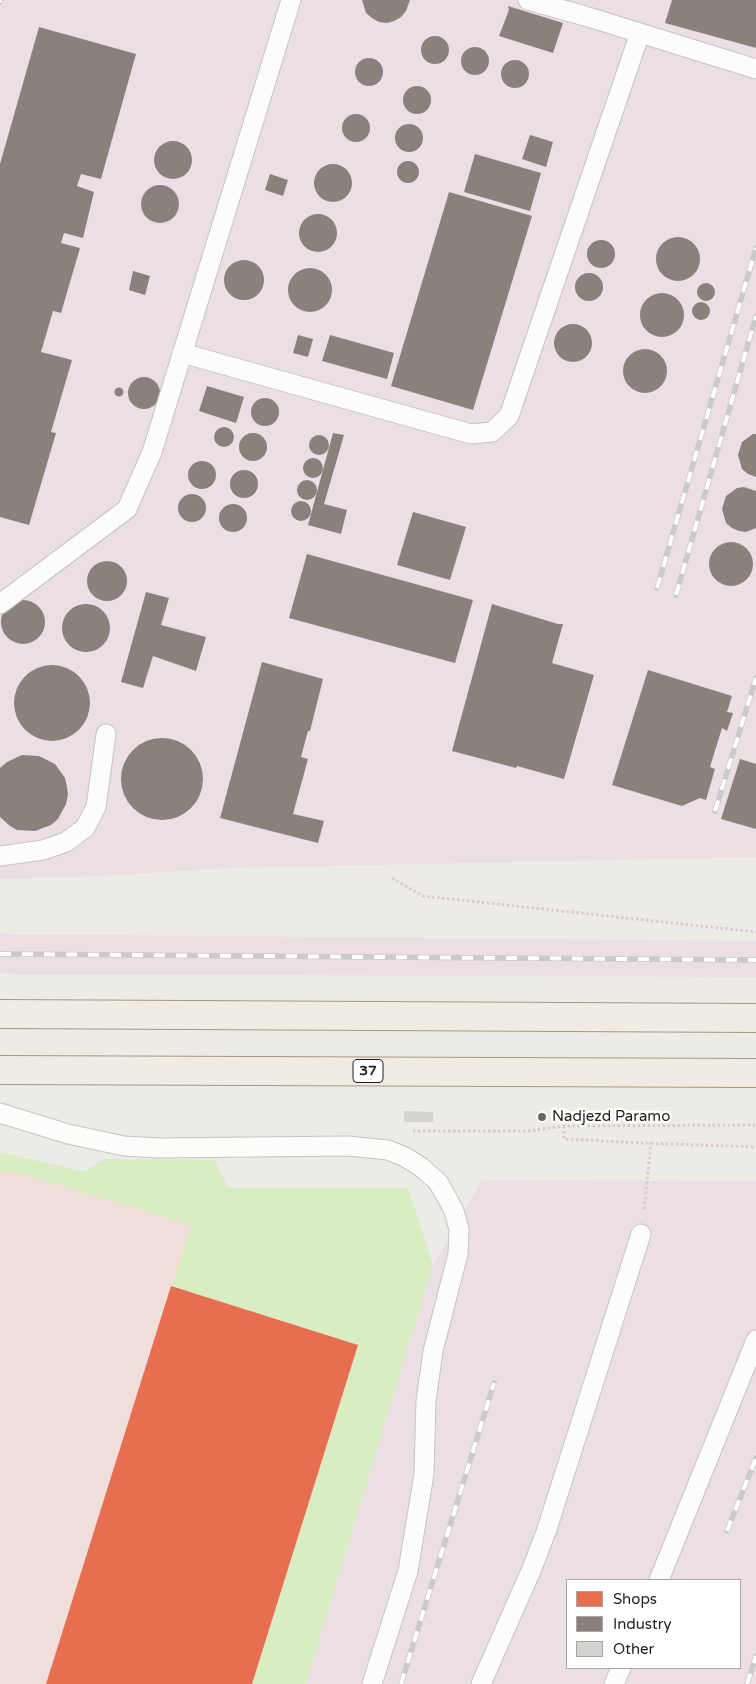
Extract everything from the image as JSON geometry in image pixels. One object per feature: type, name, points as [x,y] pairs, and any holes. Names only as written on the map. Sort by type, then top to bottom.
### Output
[{"type":"main road","points":[[0,1014],[756,1018]]},
{"type":"main road","name":"37","points":[[0,1070],[756,1073]]},
{"type":"lane","points":[[0,604],[127,509],[152,452],[291,0]]},
{"type":"lane","points":[[528,0],[587,8],[640,33],[756,69]]},
{"type":"lane","points":[[182,352],[470,434],[492,432],[510,416],[640,33]]},
{"type":"lane","points":[[0,856],[43,850],[66,842],[85,828],[96,807],[106,734]]},
{"type":"lane","points":[[0,1113],[68,1134],[124,1146],[159,1148],[348,1146],[388,1150],[405,1157],[421,1167],[438,1182],[454,1211],[459,1229],[458,1254],[433,1351],[426,1401],[424,1474],[408,1572],[372,1684]]},
{"type":"lane","points":[[481,1684],[533,1566],[547,1529],[641,1234]]},
{"type":"lane","points":[[659,1579],[756,1340]]},
{"type":"lane","points":[[614,1684],[621,1669]]},
{"type":"path","points":[[392,878],[424,896],[756,932]]},
{"type":"path","points":[[564,1126],[564,1139],[756,1147]]},
{"type":"path","points":[[641,1234],[651,1144]]},
{"type":"shaded area","points":[[0,0],[756,0],[756,857],[230,868],[100,876],[0,879]]},
{"type":"shaded area","points":[[0,934],[756,941],[756,977],[0,974]]},
{"type":"shaded area","points":[[0,1152],[84,1172],[105,1159],[214,1160],[228,1188],[408,1188],[433,1265],[306,1684],[0,1684]]},
{"type":"shaded area","points":[[482,1180],[756,1181],[756,1684],[306,1684],[433,1265]]},
{"type":"green space","points":[[0,1152],[84,1172],[105,1159],[214,1160],[228,1188],[408,1188],[433,1265],[306,1684],[252,1684],[358,1345],[172,1286],[191,1225],[16,1172],[0,1171]]},
{"type":"building: Shops","points":[[171,1286],[358,1345],[252,1684],[46,1684]]},
{"type":"building: Industry","points":[[362,0],[410,0],[406,11],[401,17],[387,23],[379,22],[366,13]]},
{"type":"building: Industry","points":[[672,0],[756,0],[756,48],[665,23]]},
{"type":"building: Industry","points":[[508,6],[563,23],[553,53],[499,36],[509,10]]},
{"type":"building: Industry","points":[[39,27],[136,54],[101,179],[81,174],[77,186],[94,192],[83,238],[64,233],[61,243],[80,248],[61,313],[53,311],[41,352],[72,360],[51,432],[56,433],[29,525],[0,517],[0,164]]},
{"type":"building: Industry","points":[[435,36],[445,40],[449,50],[445,60],[435,64],[425,60],[421,50],[425,40]]},
{"type":"building: Industry","points":[[475,47],[485,51],[489,61],[485,71],[475,75],[465,71],[461,61],[465,51]]},
{"type":"building: Industry","points":[[369,58],[379,62],[383,72],[379,82],[369,86],[359,82],[355,72],[359,62]]},
{"type":"building: Industry","points":[[515,60],[525,64],[529,74],[525,84],[515,88],[505,84],[501,74],[505,64]]},
{"type":"building: Industry","points":[[417,86],[427,90],[431,100],[427,110],[417,114],[407,110],[403,100],[407,90]]},
{"type":"building: Industry","points":[[356,114],[366,118],[370,128],[366,138],[356,142],[346,138],[342,128],[346,118]]},
{"type":"building: Industry","points":[[409,124],[419,128],[423,138],[419,148],[409,152],[399,148],[395,138],[399,128]]},
{"type":"building: Industry","points":[[530,135],[553,142],[546,167],[522,159]]},
{"type":"building: Industry","points":[[173,141],[186,147],[192,160],[186,173],[173,179],[160,173],[154,160],[160,147]]},
{"type":"building: Industry","points":[[475,154],[541,173],[530,211],[464,192]]},
{"type":"building: Industry","points":[[404,161],[412,161],[419,168],[419,176],[412,183],[404,183],[397,176],[397,168]]},
{"type":"building: Industry","points":[[333,164],[346,170],[352,183],[346,196],[333,202],[320,196],[314,183],[320,170]]},
{"type":"building: Industry","points":[[270,174],[288,180],[283,196],[265,190]]},
{"type":"building: Industry","points":[[160,185],[173,191],[179,204],[173,217],[160,223],[147,217],[141,204],[147,191]]},
{"type":"building: Industry","points":[[449,192],[532,216],[473,410],[391,386]]},
{"type":"building: Industry","points":[[318,214],[331,220],[337,233],[331,246],[318,252],[305,246],[299,233],[305,220]]},
{"type":"building: Industry","points":[[674,237],[682,237],[694,243],[700,259],[694,275],[682,281],[674,281],[662,275],[656,263],[656,255],[662,243]]},
{"type":"building: Industry","points":[[601,240],[611,244],[615,254],[611,264],[601,268],[591,264],[587,254],[591,244]]},
{"type":"building: Industry","points":[[244,260],[258,266],[264,280],[258,294],[244,300],[230,294],[224,280],[230,266]]},
{"type":"building: Industry","points":[[306,268],[314,268],[326,274],[332,290],[326,306],[314,312],[306,312],[294,306],[288,294],[288,286],[294,274]]},
{"type":"building: Industry","points":[[133,271],[150,276],[145,295],[129,290]]},
{"type":"building: Industry","points":[[589,273],[599,277],[603,287],[599,297],[589,301],[579,297],[575,287],[579,277]]},
{"type":"building: Industry","points":[[706,283],[712,286],[715,292],[712,298],[706,301],[700,298],[697,292],[700,286]]},
{"type":"building: Industry","points":[[658,293],[666,293],[678,299],[684,315],[678,331],[666,337],[658,337],[646,331],[640,319],[640,311],[646,299]]},
{"type":"building: Industry","points":[[701,302],[707,305],[710,311],[707,317],[701,320],[695,317],[692,311],[695,305]]},
{"type":"building: Industry","points":[[573,324],[587,329],[592,343],[587,357],[573,362],[559,357],[554,343],[559,329]]},
{"type":"building: Industry","points":[[298,335],[313,339],[308,357],[293,353]]},
{"type":"building: Industry","points":[[330,335],[394,353],[387,379],[322,361]]},
{"type":"building: Industry","points":[[641,349],[649,349],[661,355],[667,371],[661,387],[649,393],[641,393],[629,387],[623,375],[623,367],[629,355]]},
{"type":"building: Industry","points":[[144,377],[155,382],[160,393],[155,404],[144,409],[133,404],[128,393],[133,382]]},
{"type":"building: Industry","points":[[207,386],[244,397],[236,423],[199,411]]},
{"type":"building: Industry","points":[[119,388],[123,392],[119,396],[115,392]]},
{"type":"building: Industry","points":[[265,398],[275,402],[279,412],[275,422],[265,426],[255,422],[251,412],[255,402]]},
{"type":"building: Industry","points":[[224,427],[231,430],[234,437],[231,444],[224,447],[217,444],[214,437],[217,430]]},
{"type":"building: Industry","points":[[253,433],[263,437],[267,447],[263,457],[253,461],[243,457],[239,447],[243,437]]},
{"type":"building: Industry","points":[[333,433],[344,435],[324,504],[347,510],[341,534],[308,525]]},
{"type":"building: Industry","points":[[756,434],[756,477],[742,469],[738,455],[742,442]]},
{"type":"building: Industry","points":[[319,435],[326,438],[329,445],[326,452],[319,455],[312,452],[309,445],[312,438]]},
{"type":"building: Industry","points":[[313,458],[320,461],[323,468],[320,475],[313,478],[306,475],[303,468],[306,461]]},
{"type":"building: Industry","points":[[202,461],[212,465],[216,475],[212,485],[202,489],[192,485],[188,475],[192,465]]},
{"type":"building: Industry","points":[[244,470],[254,474],[258,484],[254,494],[244,498],[234,494],[230,484],[234,474]]},
{"type":"building: Industry","points":[[307,480],[314,483],[317,490],[314,497],[307,500],[300,497],[297,490],[300,483]]},
{"type":"building: Industry","points":[[744,487],[756,491],[756,528],[746,532],[732,528],[726,523],[722,509],[726,496],[737,488]]},
{"type":"building: Industry","points":[[192,494],[202,498],[206,508],[202,518],[192,522],[182,518],[178,508],[182,498]]},
{"type":"building: Industry","points":[[301,501],[308,504],[311,511],[308,518],[301,521],[294,518],[291,511],[294,504]]},
{"type":"building: Industry","points":[[233,504],[243,508],[247,518],[243,528],[233,532],[223,528],[219,518],[223,508]]},
{"type":"building: Industry","points":[[413,512],[466,527],[450,580],[397,565]]},
{"type":"building: Industry","points":[[727,542],[735,542],[747,548],[753,564],[747,580],[735,586],[727,586],[715,580],[709,568],[709,560],[715,548]]},
{"type":"building: Industry","points":[[307,554],[473,600],[455,663],[289,618]]},
{"type":"building: Industry","points":[[111,561],[118,564],[124,570],[127,581],[126,589],[118,598],[111,601],[103,601],[96,598],[88,589],[87,577],[90,570],[99,562]]},
{"type":"building: Industry","points":[[146,592],[169,598],[161,625],[206,637],[196,671],[153,656],[143,688],[121,682]]},
{"type":"building: Industry","points":[[19,600],[27,600],[39,606],[45,622],[39,638],[27,644],[19,644],[7,638],[1,626],[1,618],[7,606]]},
{"type":"building: Industry","points":[[81,604],[91,604],[103,611],[110,623],[110,633],[103,645],[91,652],[81,652],[73,648],[66,641],[62,633],[62,623],[66,615],[73,608]]},
{"type":"building: Industry","points":[[492,604],[563,624],[552,663],[594,675],[564,779],[452,751]]},
{"type":"building: Industry","points":[[262,662],[323,679],[310,731],[308,731],[301,757],[308,759],[293,814],[324,821],[318,843],[220,818]]},
{"type":"building: Industry","points":[[52,665],[67,668],[79,676],[87,688],[90,703],[87,718],[79,730],[67,738],[52,741],[37,738],[25,730],[17,718],[14,703],[17,688],[25,676],[37,668]]},
{"type":"building: Industry","points":[[648,670],[732,696],[727,712],[733,713],[727,731],[722,728],[710,767],[715,769],[706,800],[700,798],[682,806],[612,785]]},
{"type":"building: Industry","points":[[162,738],[178,741],[191,750],[200,763],[203,779],[200,795],[191,808],[178,817],[162,820],[146,817],[133,808],[124,795],[121,779],[124,763],[133,750],[146,741]]},
{"type":"building: Industry","points":[[22,755],[39,756],[55,764],[65,778],[67,787],[66,804],[58,819],[51,825],[35,831],[17,830],[0,817],[0,768],[7,762]]},
{"type":"building: Industry","points":[[740,759],[756,764],[756,829],[721,819]]},
{"type":"building: Other","points":[[404,1111],[433,1112],[433,1122],[404,1122]]},
{"type":"railway","points":[[657,588],[756,248]]},
{"type":"railway","points":[[676,595],[756,316]]},
{"type":"railway","points":[[715,811],[756,678]]},
{"type":"railway","points":[[0,954],[756,960]]},
{"type":"railway","points":[[401,1684],[494,1383]]},
{"type":"railway","points":[[727,1531],[756,1458]]},
{"type":"railway","points":[[747,1684],[756,1656]]},
{"type":"place","name":"Nadjezd Paramo","points":[[542,1117]]}]
